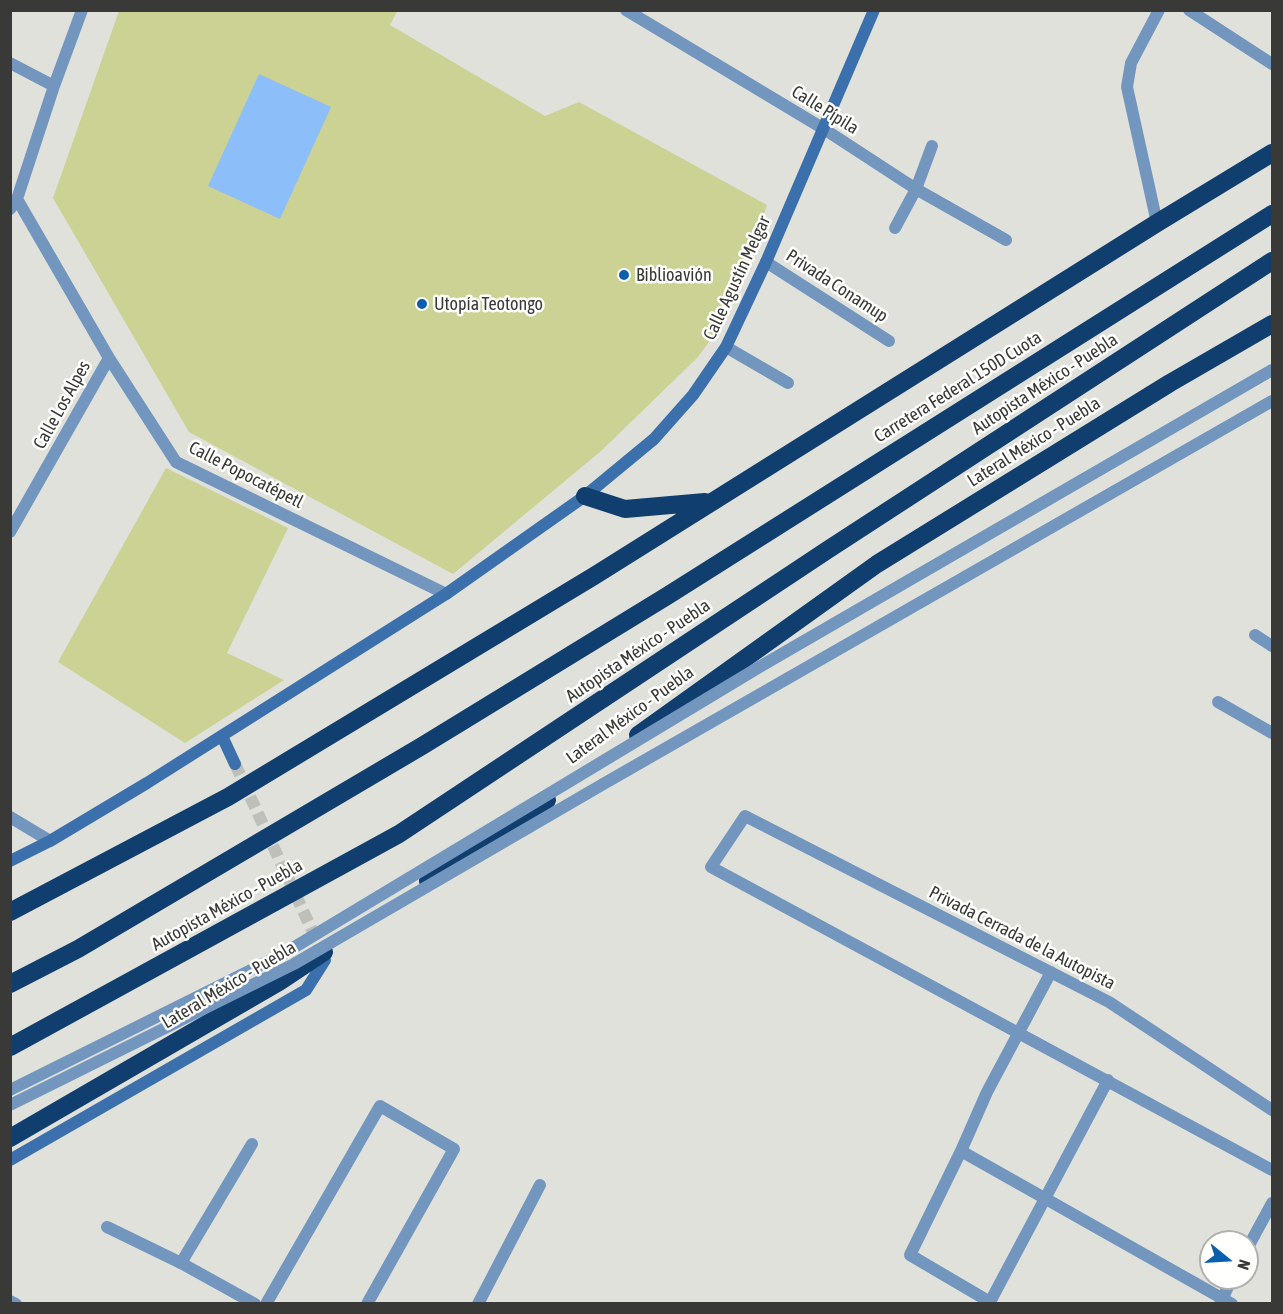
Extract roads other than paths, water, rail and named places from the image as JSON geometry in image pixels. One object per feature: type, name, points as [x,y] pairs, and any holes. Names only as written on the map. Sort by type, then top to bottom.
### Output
[{"type":"highway","points":[[1255,164],[1272,146]]},
{"type":"highway","points":[[10,912],[228,796],[594,576],[710,501],[1272,153]]},
{"type":"highway","name":"Carretera Federal 150D Cuota","points":[[667,596],[1272,214]]},
{"type":"highway","name":"Autopista México - Puebla","points":[[10,1047],[399,834],[829,549],[1272,261]]},
{"type":"highway","name":"Lateral México - Puebla","points":[[10,1138],[279,982],[543,803],[877,564],[1170,383],[1272,324]]},
{"type":"highway","points":[[585,496],[625,508],[710,501]]},
{"type":"highway","name":"Autopista México - Puebla","points":[[10,984],[78,949],[258,844],[667,596]]},
{"type":"street","points":[[14,204],[82,10]]},
{"type":"street","name":"Calle Pípila","points":[[626,10],[824,129],[916,189],[1006,240]]},
{"type":"street","name":"Calle Agustín Melgar","points":[[10,861],[50,841],[222,736],[446,594],[585,496],[654,439],[693,395],[726,347],[766,262],[874,10]]},
{"type":"street","points":[[1157,223],[1127,87],[1131,63],[1159,10]]},
{"type":"street","points":[[1189,10],[1272,64]]},
{"type":"street","points":[[10,63],[54,86]]},
{"type":"street","points":[[895,228],[916,189],[932,146]]},
{"type":"street","name":"Calle Popocatépetl","points":[[14,204],[176,462],[446,594]]},
{"type":"street","name":"Privada Conamup","points":[[766,262],[889,341]]},
{"type":"street","points":[[726,347],[788,383]]},
{"type":"street","name":"Calle Los Alpes","points":[[10,532],[109,358]]},
{"type":"street","points":[[10,1090],[283,954],[761,666],[1272,370]]},
{"type":"street","points":[[10,1105],[294,964],[636,765],[1272,401]]},
{"type":"street","points":[[1255,635],[1272,646]]},
{"type":"street","points":[[1218,702],[1272,733]]},
{"type":"street","points":[[222,736],[235,764]]},
{"type":"street","name":"Privada Cerrada de la Autopista","points":[[1019,1033],[711,867],[745,816],[1109,1002],[1272,1110]]},
{"type":"street","points":[[10,817],[50,841]]},
{"type":"street","points":[[10,1160],[306,990],[326,960]]},
{"type":"street","points":[[1052,972],[987,1092],[910,1255],[990,1302],[1107,1080]]},
{"type":"street","points":[[1019,1033],[1272,1170]]},
{"type":"street","points":[[266,1304],[380,1106],[454,1149],[367,1304]]},
{"type":"street","points":[[181,1263],[252,1144]]},
{"type":"street","points":[[961,1151],[1225,1302]]},
{"type":"street","points":[[478,1304],[540,1185]]},
{"type":"street","points":[[1257,1230],[1272,1203]]},
{"type":"street","points":[[107,1227],[181,1263],[255,1304]]},
{"type":"street","points":[[10,1301],[16,1304]]},
{"type":"water","points":[[259,74],[331,107],[280,219],[208,186]]},
{"type":"tunnel","points":[[235,764],[324,956]]},
{"type":"place","name":"Biblioavión","points":[[624,275]]},
{"type":"place","name":"Utopía Teotongo","points":[[422,304]]}]
